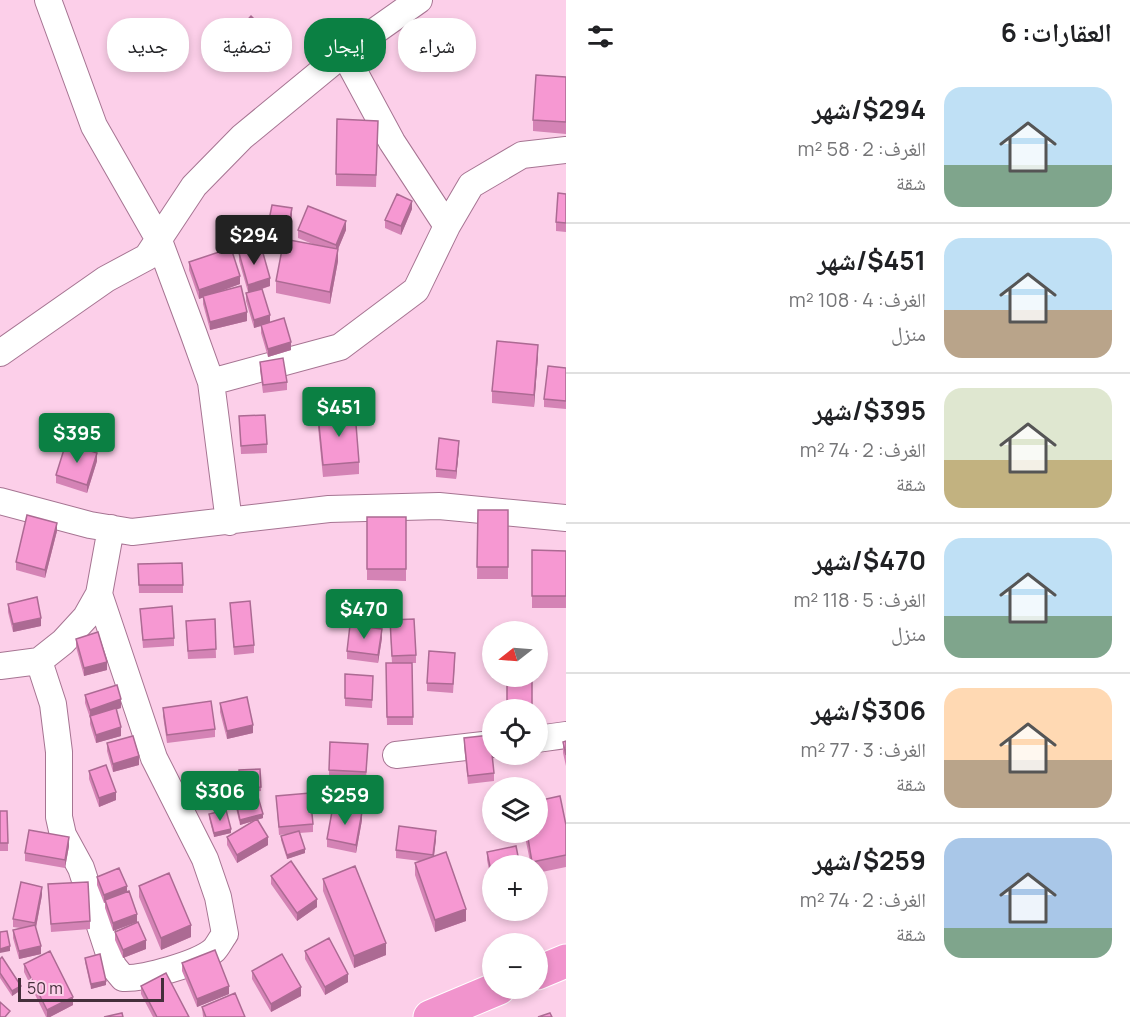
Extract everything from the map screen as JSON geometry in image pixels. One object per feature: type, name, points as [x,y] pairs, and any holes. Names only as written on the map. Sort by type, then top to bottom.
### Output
[{"type":"highway","points":[[548,968],[566,961]]},
{"type":"highway","points":[[430,1017],[482,995]]},
{"type":"street","points":[[48,0],[94,126],[158,238],[211,382],[229,522]]},
{"type":"street","points":[[386,24],[419,0]]},
{"type":"street","points":[[0,353],[105,279],[147,256],[194,186],[242,137],[322,72]]},
{"type":"street","points":[[355,72],[392,142],[447,226]]},
{"type":"street","points":[[211,382],[340,347],[416,290],[447,226],[471,185],[522,155],[566,150]]},
{"type":"street","points":[[0,501],[132,532],[329,509],[439,506],[566,518]]},
{"type":"street","points":[[0,666],[39,661],[63,642],[78,625],[99,594],[111,528]]},
{"type":"street","points":[[39,661],[53,704],[59,752],[59,817],[63,835],[81,868],[113,966],[123,978],[134,979],[184,964],[213,950],[225,934],[218,897],[205,859],[154,758],[99,594]]},
{"type":"street","points":[[548,737],[566,735]]},
{"type":"street","points":[[396,755],[482,745]]},
{"type":"building","points":[[536,75],[566,77],[566,122],[533,120]]},
{"type":"building","points":[[337,119],[378,121],[376,175],[336,174]]},
{"type":"building","points":[[558,193],[566,194],[566,223],[556,222]]},
{"type":"building","points":[[397,194],[412,201],[401,226],[385,220]]},
{"type":"building","points":[[272,205],[292,208],[287,234],[267,230]]},
{"type":"building","points":[[308,206],[346,221],[336,245],[298,230]]},
{"type":"building","points":[[284,239],[338,249],[330,292],[276,281]]},
{"type":"building","points":[[261,246],[270,278],[248,285],[239,253]]},
{"type":"building","points":[[231,248],[240,276],[199,290],[189,262]]},
{"type":"building","points":[[241,286],[247,312],[210,322],[203,296]]},
{"type":"building","points":[[262,289],[270,315],[254,320],[246,293]]},
{"type":"building","points":[[284,318],[291,342],[268,349],[261,325]]},
{"type":"building","points":[[497,341],[538,345],[534,395],[492,391]]},
{"type":"building","points":[[283,358],[287,382],[263,385],[260,362]]},
{"type":"building","points":[[548,366],[566,368],[566,401],[544,399]]},
{"type":"building","points":[[355,412],[359,462],[323,465],[318,415]]},
{"type":"building","points":[[265,415],[267,444],[241,446],[239,416]]},
{"type":"building","points":[[439,438],[459,441],[456,471],[436,469]]},
{"type":"building","points":[[66,443],[97,453],[87,485],[56,475]]},
{"type":"building","points":[[478,510],[508,510],[508,567],[477,567]]},
{"type":"building","points":[[27,515],[57,523],[45,570],[16,562]]},
{"type":"building","points":[[367,517],[406,517],[406,569],[367,569]]},
{"type":"building","points":[[532,550],[566,551],[566,596],[532,596]]},
{"type":"building","points":[[182,563],[183,585],[139,585],[138,564]]},
{"type":"building","points":[[37,597],[41,618],[13,624],[8,604]]},
{"type":"building","points":[[250,601],[254,645],[234,647],[230,603]]},
{"type":"building","points":[[172,606],[174,638],[143,640],[140,609]]},
{"type":"building","points":[[215,619],[216,649],[188,651],[186,621]]},
{"type":"building","points":[[414,619],[416,655],[392,656],[390,620]]},
{"type":"building","points":[[350,625],[382,629],[378,655],[347,651]]},
{"type":"building","points":[[98,632],[107,662],[84,668],[76,639]]},
{"type":"building","points":[[429,651],[455,653],[453,684],[427,683]]},
{"type":"building","points":[[386,663],[412,663],[413,717],[387,717]]},
{"type":"building","points":[[345,674],[373,676],[372,700],[345,698]]},
{"type":"building","points":[[117,685],[121,699],[90,710],[85,695]]},
{"type":"building","points":[[507,687],[532,687],[532,699],[507,699]]},
{"type":"building","points":[[247,697],[253,725],[227,731],[220,703]]},
{"type":"building","points":[[211,701],[215,729],[167,735],[163,708]]},
{"type":"building","points":[[116,708],[121,727],[96,735],[90,716]]},
{"type":"building","points":[[133,736],[139,756],[113,764],[107,743]]},
{"type":"building","points":[[482,736],[482,765],[493,765],[494,773],[468,776],[464,738]]},
{"type":"building","points":[[330,742],[368,744],[366,772],[329,770]]},
{"type":"building","points":[[106,765],[116,792],[99,798],[89,771]]},
{"type":"building","points":[[260,769],[261,787],[240,788],[239,770]]},
{"type":"building","points":[[226,774],[230,793],[207,798],[203,780]]},
{"type":"building","points":[[310,793],[313,824],[279,827],[276,796]]},
{"type":"building","points":[[560,796],[566,825],[566,855],[548,859],[548,855],[531,855],[529,843],[548,843],[548,799]]},
{"type":"building","points":[[258,797],[263,814],[240,820],[236,803]]},
{"type":"building","points":[[333,806],[362,812],[356,845],[327,839]]},
{"type":"building","points":[[226,810],[231,829],[214,833],[209,814]]},
{"type":"building","points":[[0,811],[7,811],[8,843],[0,843]]},
{"type":"building","points":[[257,819],[268,837],[237,855],[227,837]]},
{"type":"building","points":[[399,826],[436,831],[433,855],[396,850]]},
{"type":"building","points":[[29,830],[69,837],[65,860],[25,853]]},
{"type":"building","points":[[299,831],[305,849],[287,855],[281,836]]},
{"type":"building","points":[[516,846],[518,855],[488,855],[487,852]]},
{"type":"building","points":[[446,852],[466,909],[435,920],[415,863]]},
{"type":"building","points":[[291,861],[317,899],[297,913],[271,876]]},
{"type":"building","points":[[355,866],[386,943],[354,956],[323,879]]},
{"type":"building","points":[[119,868],[127,886],[104,895],[97,877]]},
{"type":"building","points":[[169,873],[191,925],[161,938],[139,886]]},
{"type":"building","points":[[21,882],[42,887],[35,923],[13,919]]},
{"type":"building","points":[[88,882],[90,921],[51,924],[48,884]]},
{"type":"building","points":[[129,891],[137,914],[113,923],[105,900]]},
{"type":"building","points":[[138,922],[146,940],[123,950],[115,932]]},
{"type":"building","points":[[35,925],[41,946],[19,951],[13,930]]},
{"type":"building","points":[[7,931],[10,946],[0,949],[0,932]]},
{"type":"building","points":[[329,938],[348,974],[325,987],[305,951]]},
{"type":"building","points":[[215,950],[229,986],[197,999],[182,963]]},
{"type":"building","points":[[50,951],[73,997],[47,1010],[24,964]]},
{"type":"building","points":[[100,954],[106,981],[91,984],[85,958]]},
{"type":"building","points":[[282,954],[301,987],[271,1004],[252,971]]},
{"type":"building","points":[[2,957],[21,986],[12,991],[0,973]]},
{"type":"building","points":[[166,973],[189,1017],[157,1017],[141,986]]},
{"type":"building","points":[[235,993],[245,1017],[206,1017],[202,1007]]},
{"type":"building","points":[[0,1002],[10,1011],[5,1017],[0,1017]]},
{"type":"building","points":[[122,1013],[123,1017],[104,1017]]},
{"type":"building","points":[[550,1013],[552,1017],[538,1017]]}]
